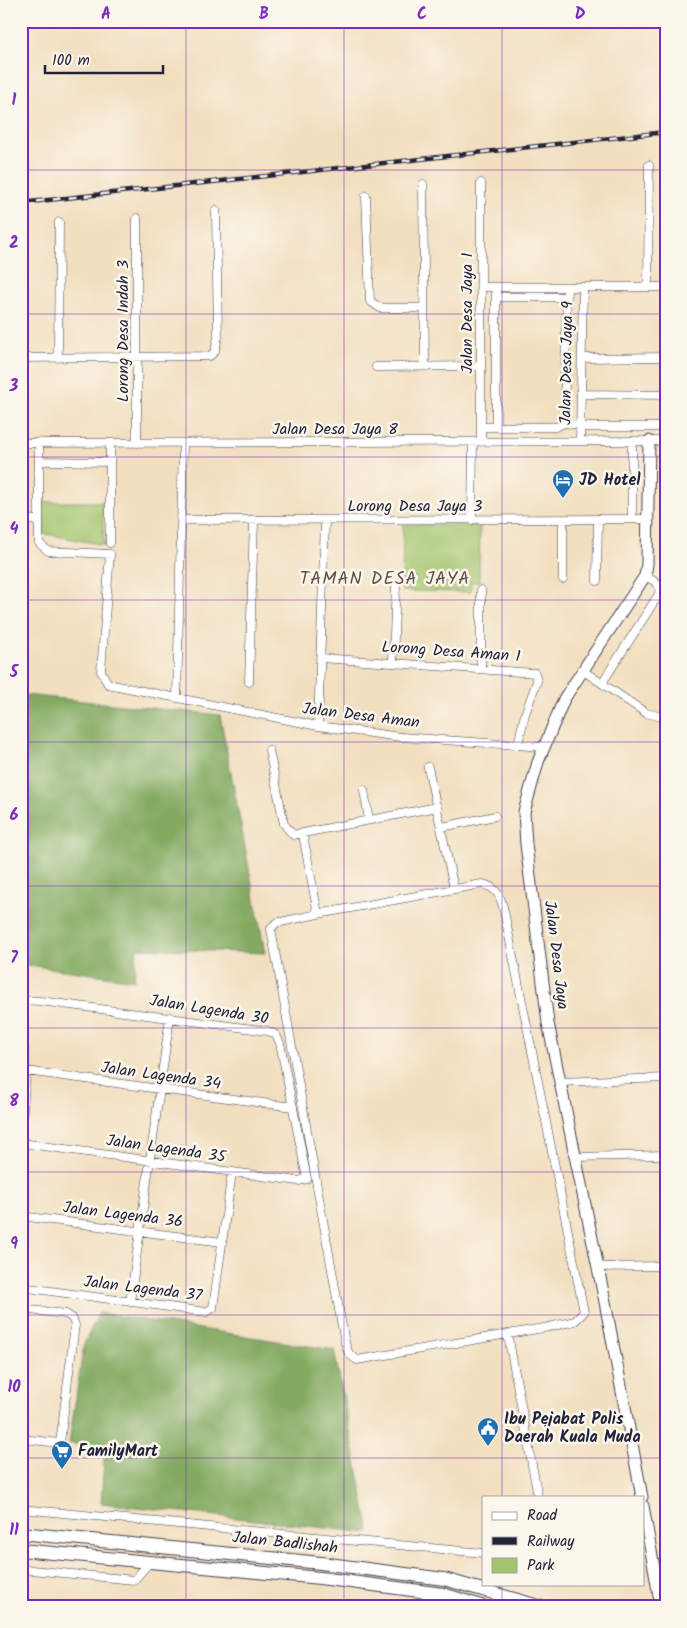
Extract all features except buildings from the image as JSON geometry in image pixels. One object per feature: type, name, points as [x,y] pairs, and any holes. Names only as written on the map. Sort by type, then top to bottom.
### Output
[{"type":"main road","name":"Jalan Badlishah","points":[[21,1533],[321,1563],[434,1578],[542,1607]]},
{"type":"main road","name":"Jalan Badlishah","points":[[21,1550],[320,1578],[443,1594],[484,1607]]},
{"type":"street","points":[[648,287],[649,165]]},
{"type":"street","name":"Jalan Desa Jaya 1","points":[[472,520],[477,442],[480,427],[481,183]]},
{"type":"street","points":[[423,184],[425,366]]},
{"type":"street","points":[[366,196],[370,301],[380,308],[424,308]]},
{"type":"street","points":[[21,358],[210,356],[215,351],[218,337],[216,210]]},
{"type":"street","name":"Lorong Desa Indah 3","points":[[137,218],[137,443]]},
{"type":"street","points":[[58,358],[59,222]]},
{"type":"street","name":"Jalan Desa Jaya 9","points":[[564,423],[567,287]]},
{"type":"street","name":"Jalan Desa Jaya 9","points":[[580,440],[583,287]]},
{"type":"street","points":[[481,288],[666,287]]},
{"type":"street","points":[[496,288],[496,427]]},
{"type":"street","points":[[496,297],[567,297]]},
{"type":"street","points":[[582,358],[666,357]]},
{"type":"street","points":[[376,367],[481,366]]},
{"type":"street","points":[[581,394],[666,395]]},
{"type":"street","points":[[480,427],[556,427],[564,423],[580,426],[666,427]]},
{"type":"street","name":"Jalan Desa Jaya 8","points":[[21,443],[184,444],[580,440],[666,441]]},
{"type":"street","points":[[632,441],[632,520]]},
{"type":"street","points":[[602,683],[659,594],[660,588],[657,583],[645,576],[649,441]]},
{"type":"street","points":[[21,520],[37,520],[39,442]]},
{"type":"street","points":[[110,443],[110,544]]},
{"type":"street","points":[[177,698],[184,444]]},
{"type":"street","points":[[40,461],[110,462]]},
{"type":"street","name":"Lorong Desa Jaya 3","points":[[182,520],[648,519]]},
{"type":"street","name":"Jalan Desa Aman","points":[[37,520],[37,538],[44,549],[110,554],[103,677],[113,687],[318,726],[401,737],[543,747]]},
{"type":"street","points":[[248,682],[254,520]]},
{"type":"street","points":[[318,726],[322,658],[325,520]]},
{"type":"street","points":[[563,520],[563,578]]},
{"type":"street","points":[[597,581],[598,520]]},
{"type":"street","name":"Jalan Desa Jaya","points":[[642,1496],[559,1082],[543,985],[525,826],[527,796],[543,747],[564,699],[645,576]]},
{"type":"street","points":[[393,661],[396,584]]},
{"type":"street","points":[[481,590],[481,667]]},
{"type":"street","name":"Lorong Desa Aman 1","points":[[322,658],[531,671],[537,677],[518,744]]},
{"type":"street","points":[[582,670],[646,713],[666,718]]},
{"type":"street","points":[[269,750],[286,828],[293,835],[303,835],[437,807]]},
{"type":"street","points":[[428,767],[454,889]]},
{"type":"street","points":[[364,790],[369,820]]},
{"type":"street","points":[[442,827],[495,816]]},
{"type":"street","points":[[303,835],[318,914]]},
{"type":"street","points":[[482,884],[488,885],[494,888],[501,899],[550,1150],[584,1307],[582,1316],[575,1321],[366,1360],[352,1358],[346,1350],[271,929],[276,923],[454,889],[482,884]]},
{"type":"street","name":"Jalan Lagenda 30","points":[[21,1000],[170,1017],[268,1031],[276,1035],[280,1043],[307,1179]]},
{"type":"street","points":[[130,1302],[170,1017]]},
{"type":"street","points":[[21,1019],[26,1071],[21,1135]]},
{"type":"street","name":"Jalan Lagenda 34","points":[[26,1071],[293,1107]]},
{"type":"street","points":[[559,1082],[666,1078]]},
{"type":"street","name":"Jalan Lagenda 35","points":[[21,1142],[298,1181],[307,1179]]},
{"type":"street","points":[[574,1157],[666,1155]]},
{"type":"street","name":"Jalan Lagenda 37","points":[[21,1287],[210,1311],[212,1308],[232,1172]]},
{"type":"street","name":"Jalan Lagenda 36","points":[[21,1216],[222,1242]]},
{"type":"street","points":[[597,1267],[666,1266]]},
{"type":"street","points":[[21,1309],[66,1314],[72,1318],[74,1325],[60,1443],[21,1439]]},
{"type":"street","points":[[508,1335],[538,1496]]},
{"type":"street","points":[[21,1509],[482,1553]]},
{"type":"street","points":[[644,1518],[648,1565],[661,1606]]},
{"type":"street","points":[[21,1569],[134,1580],[149,1563]]},
{"type":"green space","points":[[43,502],[102,502],[104,545],[41,533]]},
{"type":"green space","points":[[403,524],[480,526],[479,582],[471,582],[471,592],[402,591]]},
{"type":"green space","points":[[21,684],[24,695],[220,715],[265,953],[137,948],[134,980],[21,964]]},
{"type":"green space","points":[[99,1313],[334,1350],[370,1533],[101,1503],[105,1448],[69,1443],[84,1344]]},
{"type":"railway","points":[[21,203],[666,132]]},
{"type":"place","name":"JD Hotel","points":[[563,499]]},
{"type":"place","name":"Ibu Pejabat Polis Daerah Kuala Muda","points":[[488,1447]]},
{"type":"place","name":"FamilyMart","points":[[62,1470]]},
{"type":"district","name":"TAMAN DESA JAYA","points":[[385,579]]}]
